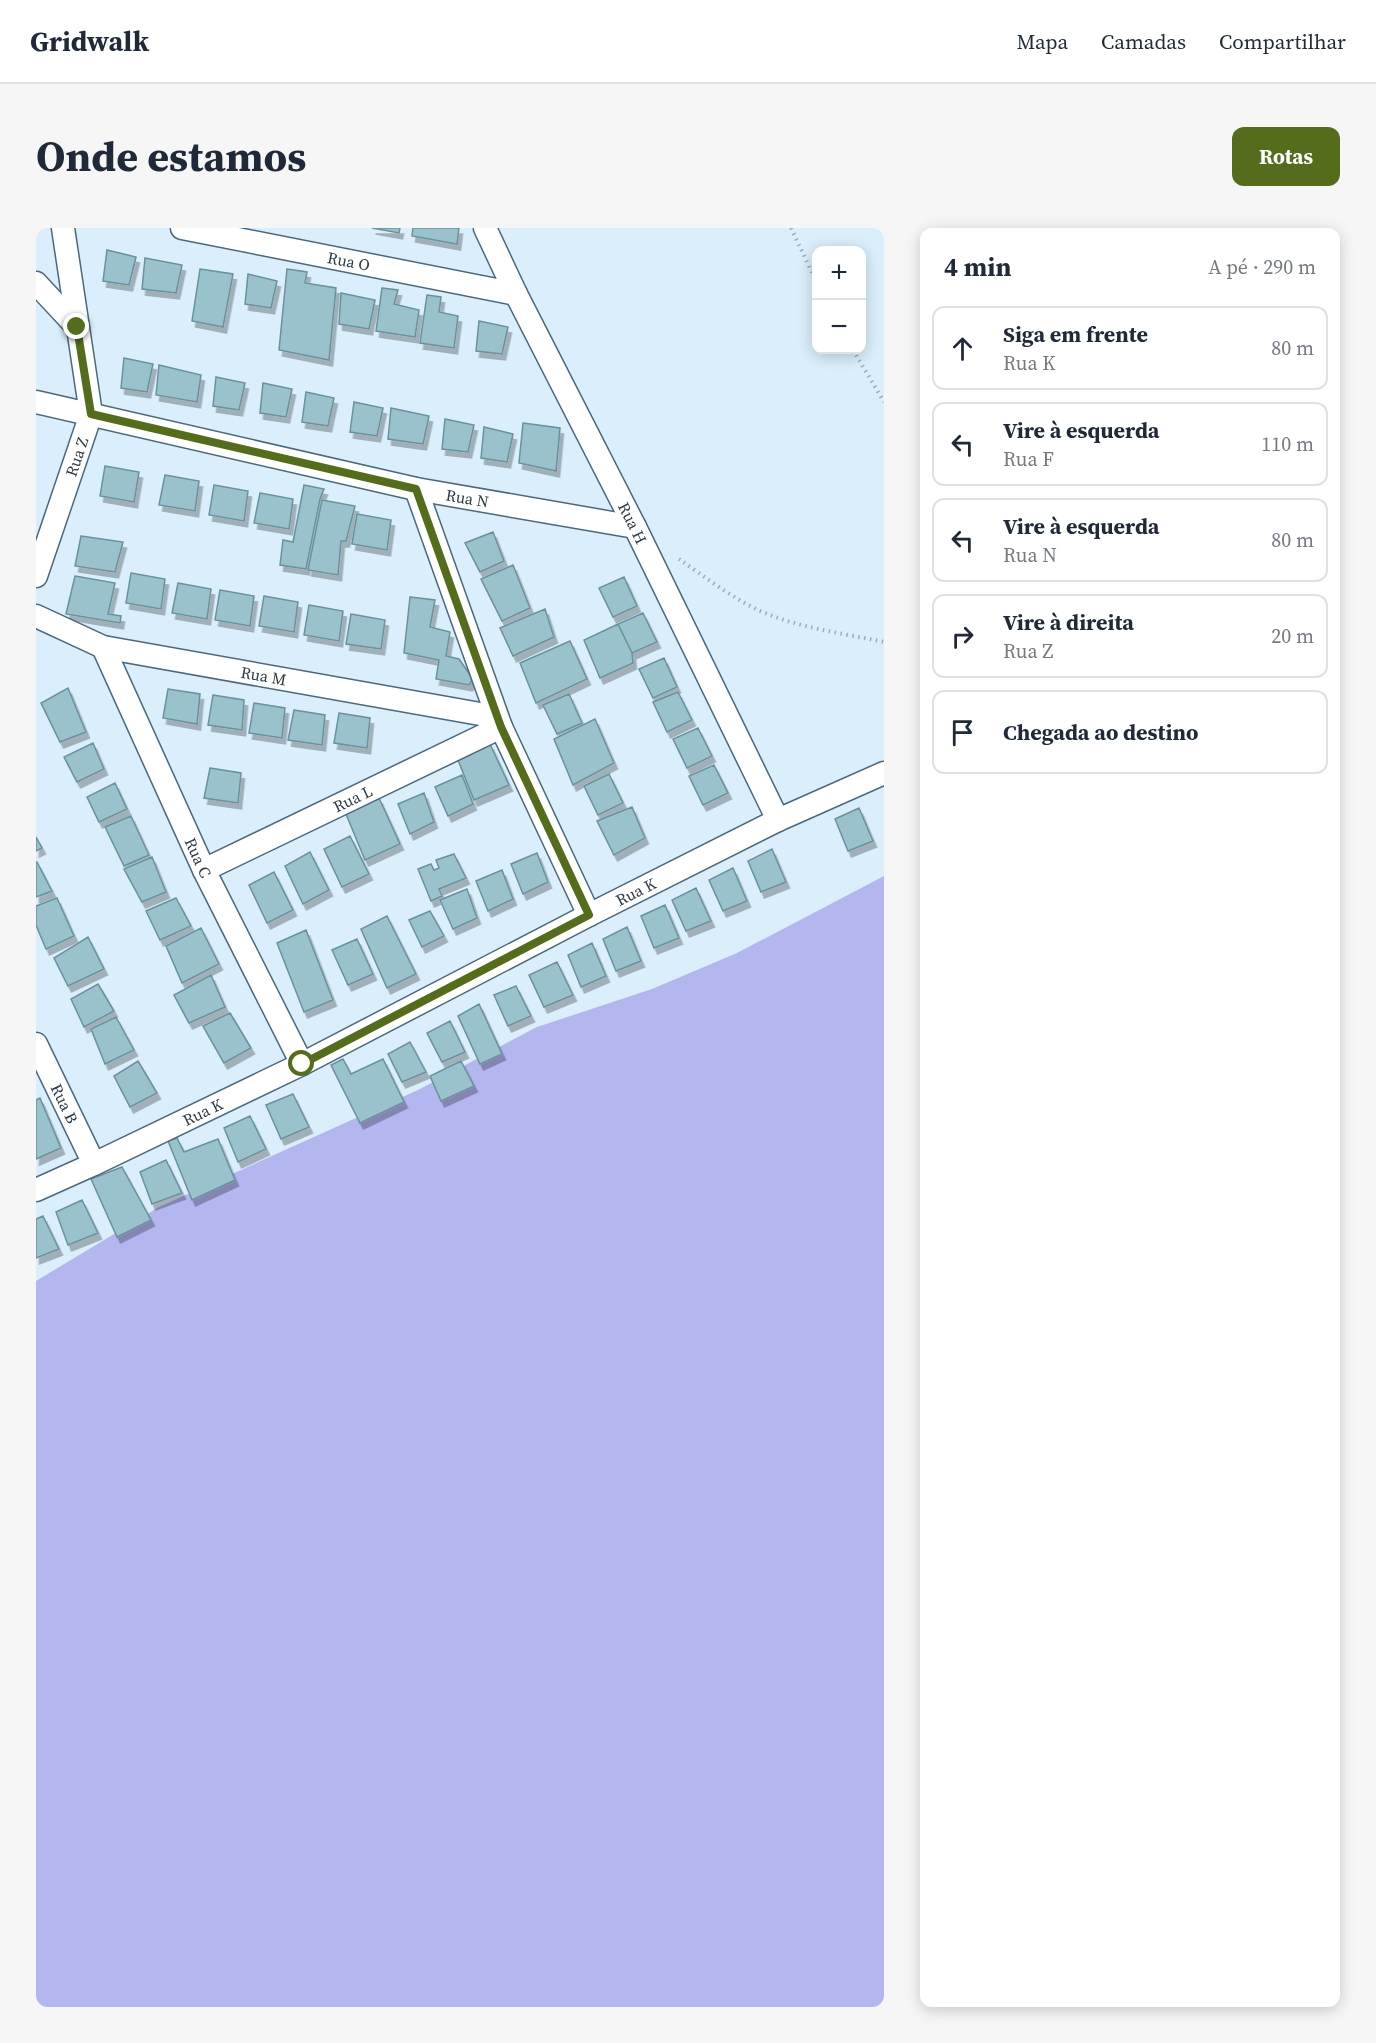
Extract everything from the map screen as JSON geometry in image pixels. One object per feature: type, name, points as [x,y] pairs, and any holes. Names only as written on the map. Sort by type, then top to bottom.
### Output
[{"type":"street","name":"Rua Z","points":[[36,576],[91,414],[63,228]]},
{"type":"street","name":"Rua O","points":[[182,228],[516,294]]},
{"type":"street","name":"Rua H","points":[[485,228],[516,294],[635,527],[778,820]]},
{"type":"street","points":[[36,283],[77,327]]},
{"type":"street","name":"Rua N","points":[[36,402],[416,489],[635,527]]},
{"type":"street","points":[[416,489],[499,722],[589,915]]},
{"type":"street","name":"Rua M","points":[[36,616],[103,646],[499,722]]},
{"type":"street","name":"Rua C","points":[[103,646],[204,870],[302,1064]]},
{"type":"street","name":"Rua L","points":[[204,870],[499,722]]},
{"type":"street","name":"Rua K","points":[[36,1190],[302,1064],[778,820],[884,773]]},
{"type":"street","name":"Rua B","points":[[36,1044],[94,1164]]},
{"type":"path","points":[[791,228],[812,273]]},
{"type":"path","points":[[855,354],[884,402]]},
{"type":"path","points":[[678,558],[733,595],[769,615],[812,627],[884,642]]},
{"type":"shaded area","points":[[884,876],[884,2007],[36,2007],[36,1281],[159,1207],[418,1090],[537,1027],[652,989],[737,953]]},
{"type":"building","points":[[372,228],[400,228],[399,233]]},
{"type":"building","points":[[413,228],[459,228],[457,244],[412,236]]},
{"type":"building","points":[[107,250],[136,257],[129,285],[103,281]]},
{"type":"building","points":[[145,258],[182,265],[176,293],[142,289]]},
{"type":"building","points":[[200,269],[233,274],[223,327],[192,321]]},
{"type":"building","points":[[287,269],[307,272],[305,283],[336,288],[329,360],[279,350]]},
{"type":"building","points":[[248,274],[277,281],[271,308],[245,304]]},
{"type":"building","points":[[382,288],[398,290],[394,304],[419,310],[415,337],[376,331]]},
{"type":"building","points":[[341,293],[375,300],[369,329],[339,324]]},
{"type":"building","points":[[427,295],[441,297],[439,312],[458,316],[454,348],[420,343]]},
{"type":"building","points":[[479,321],[508,327],[502,354],[476,351]]},
{"type":"building","points":[[124,358],[153,364],[147,392],[121,388]]},
{"type":"building","points":[[159,365],[201,375],[197,402],[156,395]]},
{"type":"building","points":[[216,377],[245,383],[239,410],[213,406]]},
{"type":"building","points":[[263,383],[292,389],[286,417],[260,413]]},
{"type":"building","points":[[306,392],[334,398],[328,426],[302,422]]},
{"type":"building","points":[[354,402],[383,408],[377,436],[350,432]]},
{"type":"building","points":[[391,408],[429,416],[423,444],[388,439]]},
{"type":"building","points":[[445,419],[474,425],[468,452],[442,449]]},
{"type":"building","points":[[523,423],[560,428],[556,471],[519,463]]},
{"type":"building","points":[[484,427],[513,434],[507,462],[481,458]]},
{"type":"building","points":[[105,466],[139,472],[134,502],[100,496]]},
{"type":"building","points":[[165,475],[199,481],[195,511],[159,505]]},
{"type":"building","points":[[214,485],[248,491],[244,521],[209,515]]},
{"type":"building","points":[[304,485],[324,489],[306,569],[280,565],[283,540],[293,542]]},
{"type":"building","points":[[260,493],[293,499],[289,529],[254,523]]},
{"type":"building","points":[[322,500],[355,506],[346,541],[341,541],[338,575],[308,570]]},
{"type":"building","points":[[357,514],[391,520],[387,550],[352,544]]},
{"type":"building","points":[[493,532],[504,561],[480,572],[465,543]]},
{"type":"building","points":[[81,536],[123,542],[115,572],[75,566]]},
{"type":"building","points":[[513,565],[530,608],[502,621],[481,579]]},
{"type":"building","points":[[131,573],[165,579],[161,609],[126,603]]},
{"type":"building","points":[[75,576],[115,583],[108,614],[121,616],[120,623],[66,614]]},
{"type":"building","points":[[624,577],[637,606],[613,617],[599,588]]},
{"type":"building","points":[[178,583],[211,589],[207,619],[172,613]]},
{"type":"building","points":[[220,590],[254,596],[250,626],[215,620]]},
{"type":"building","points":[[264,596],[298,602],[294,632],[259,626]]},
{"type":"building","points":[[410,597],[435,600],[430,627],[450,632],[446,656],[459,659],[473,679],[469,685],[436,679],[439,660],[404,653]]},
{"type":"building","points":[[309,605],[343,611],[339,641],[304,635]]},
{"type":"building","points":[[545,609],[554,637],[513,656],[500,628]]},
{"type":"building","points":[[643,613],[657,642],[632,653],[618,624]]},
{"type":"building","points":[[351,614],[385,620],[381,649],[346,644]]},
{"type":"building","points":[[618,624],[632,653],[633,663],[600,678],[584,640]]},
{"type":"building","points":[[570,641],[587,679],[536,703],[520,663]]},
{"type":"building","points":[[664,658],[677,687],[653,698],[639,669]]},
{"type":"building","points":[[68,688],[86,732],[60,742],[41,703]]},
{"type":"building","points":[[168,689],[200,694],[197,724],[163,718]]},
{"type":"building","points":[[678,692],[692,720],[667,732],[653,702]]},
{"type":"building","points":[[569,694],[582,723],[557,734],[543,705]]},
{"type":"building","points":[[213,695],[244,700],[242,730],[208,725]]},
{"type":"building","points":[[254,703],[285,708],[282,738],[249,733]]},
{"type":"building","points":[[294,710],[325,715],[322,745],[288,740]]},
{"type":"building","points":[[339,713],[370,718],[367,748],[334,743]]},
{"type":"building","points":[[595,719],[614,763],[573,785],[554,739]]},
{"type":"building","points":[[698,728],[712,756],[687,768],[673,739]]},
{"type":"building","points":[[93,743],[104,769],[77,782],[64,757]]},
{"type":"building","points":[[490,744],[509,785],[474,800],[458,760]]},
{"type":"building","points":[[714,765],[728,793],[703,805],[689,776]]},
{"type":"building","points":[[210,768],[241,773],[238,803],[204,798]]},
{"type":"building","points":[[609,774],[623,803],[598,815],[584,786]]},
{"type":"building","points":[[462,775],[473,804],[448,816],[435,787]]},
{"type":"building","points":[[115,783],[127,809],[99,822],[87,797]]},
{"type":"building","points":[[424,793],[434,822],[410,834],[398,804]]},
{"type":"building","points":[[379,798],[400,844],[365,860],[346,814]]},
{"type":"building","points":[[632,807],[645,838],[614,855],[597,821]]},
{"type":"building","points":[[859,808],[873,841],[848,851],[835,819]]},
{"type":"building","points":[[131,816],[149,855],[124,866],[105,827]]},
{"type":"building","points":[[350,836],[369,874],[342,887],[324,849]]},
{"type":"building","points":[[36,837],[42,848],[36,851]]},
{"type":"building","points":[[772,849],[786,882],[761,892],[748,861]]},
{"type":"building","points":[[310,852],[329,890],[303,904],[285,866]]},
{"type":"building","points":[[537,853],[548,882],[523,894],[511,864]]},
{"type":"building","points":[[454,854],[466,878],[439,889],[442,896],[431,901],[418,869],[431,864],[434,870],[439,868],[436,860]]},
{"type":"building","points":[[152,857],[166,892],[142,902],[124,869]]},
{"type":"building","points":[[36,863],[52,891],[36,897]]},
{"type":"building","points":[[733,868],[747,901],[723,911],[709,880]]},
{"type":"building","points":[[502,870],[513,899],[488,911],[476,881]]},
{"type":"building","points":[[274,872],[293,910],[267,923],[249,885]]},
{"type":"building","points":[[696,888],[711,921],[686,931],[672,900]]},
{"type":"building","points":[[467,889],[477,918],[453,929],[440,900]]},
{"type":"building","points":[[57,898],[74,936],[46,949],[36,925],[36,906]]},
{"type":"building","points":[[176,898],[191,926],[160,940],[146,911]]},
{"type":"building","points":[[665,905],[679,938],[654,948],[641,916]]},
{"type":"building","points":[[430,911],[444,936],[422,947],[409,920]]},
{"type":"building","points":[[387,916],[416,974],[387,988],[361,929]]},
{"type":"building","points":[[627,927],[641,961],[616,971],[603,939]]},
{"type":"building","points":[[201,928],[219,964],[182,983],[166,946]]},
{"type":"building","points":[[306,930],[333,1000],[304,1012],[277,943]]},
{"type":"building","points":[[88,937],[104,969],[68,986],[54,958]]},
{"type":"building","points":[[357,939],[373,974],[348,985],[332,950]]},
{"type":"building","points":[[592,943],[606,976],[581,987],[568,955]]},
{"type":"building","points":[[557,962],[573,995],[544,1007],[529,975]]},
{"type":"building","points":[[211,975],[225,1007],[189,1023],[174,995]]},
{"type":"building","points":[[98,984],[114,1011],[84,1027],[71,999]]},
{"type":"building","points":[[516,986],[531,1016],[508,1026],[494,995]]},
{"type":"building","points":[[479,1004],[502,1054],[480,1064],[458,1016]]},
{"type":"building","points":[[230,1013],[251,1048],[224,1063],[203,1026]]},
{"type":"building","points":[[116,1017],[134,1050],[105,1064],[91,1029]]},
{"type":"building","points":[[450,1021],[465,1052],[442,1062],[427,1033]]},
{"type":"building","points":[[410,1042],[426,1072],[402,1082],[388,1054]]},
{"type":"building","points":[[343,1059],[351,1074],[383,1059],[404,1102],[360,1123],[331,1065]]},
{"type":"building","points":[[138,1061],[157,1093],[130,1107],[114,1076]]},
{"type":"building","points":[[461,1061],[474,1086],[441,1101],[430,1076]]},
{"type":"building","points":[[293,1094],[309,1127],[281,1139],[266,1105]]},
{"type":"building","points":[[40,1098],[61,1148],[36,1159],[36,1100]]},
{"type":"building","points":[[250,1116],[266,1149],[238,1162],[224,1128]]},
{"type":"building","points":[[177,1138],[184,1152],[218,1139],[235,1180],[192,1200],[168,1141]]},
{"type":"building","points":[[166,1160],[182,1193],[152,1204],[140,1172]]},
{"type":"building","points":[[122,1167],[151,1220],[117,1237],[91,1179]]},
{"type":"building","points":[[82,1200],[98,1233],[68,1245],[56,1212]]},
{"type":"building","points":[[43,1216],[59,1249],[36,1258],[36,1219]]},
{"type":"route","points":[[77,327],[91,414],[416,489],[501,727],[589,915],[302,1064]]}]
